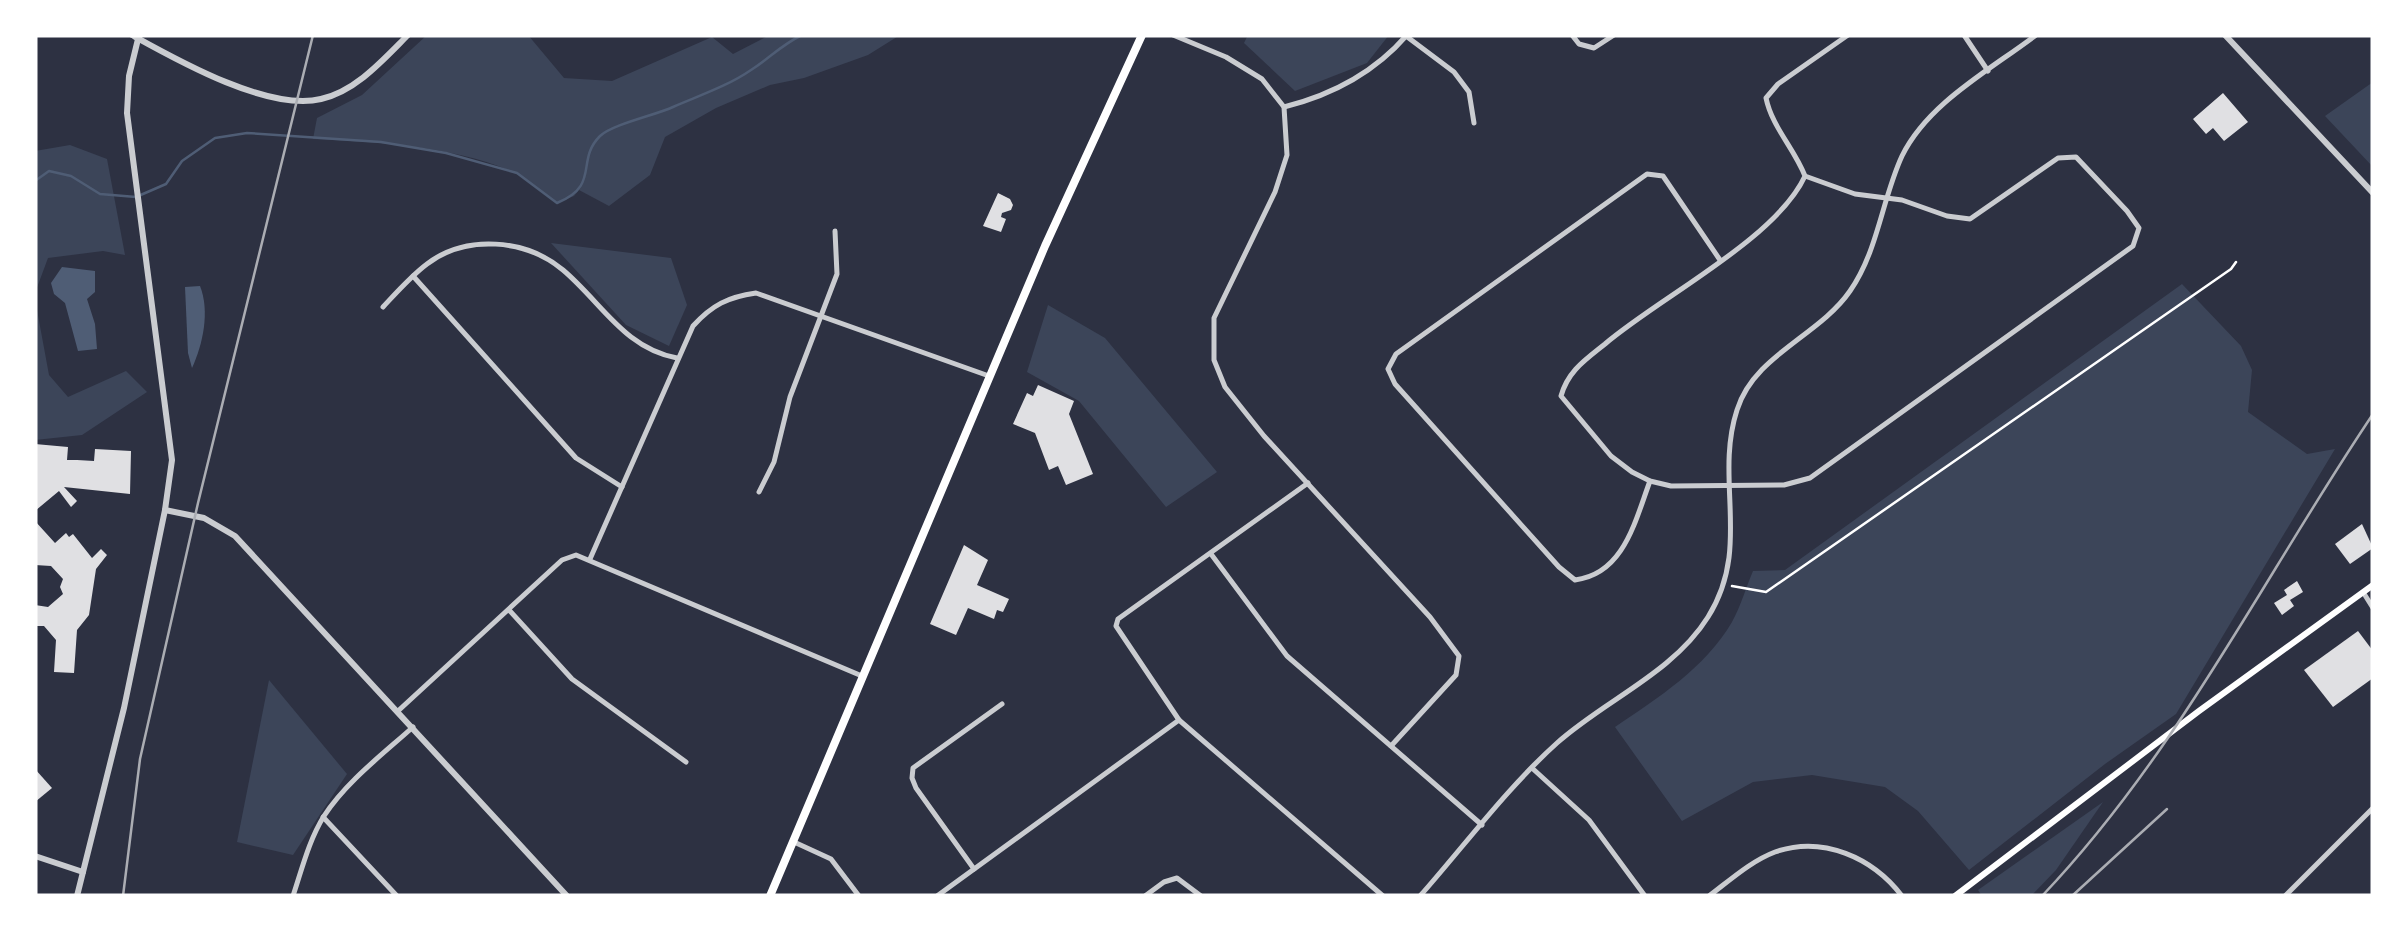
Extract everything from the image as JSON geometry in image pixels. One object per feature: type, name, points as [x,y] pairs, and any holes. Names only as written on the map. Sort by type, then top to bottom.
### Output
[{"type":"main road","points":[[770,896],[1044,246],[1142,35]]},
{"type":"main road","points":[[1955,896],[2373,585]]},
{"type":"street","points":[[77,896],[124,708],[172,460],[131,134],[128,88],[136,36],[198,70],[290,102],[321,99],[350,86],[408,35]]},
{"type":"street","points":[[1173,35],[1262,78],[1284,106],[1287,155],[1274,192],[1214,318],[1214,360],[1225,387],[1264,436],[1430,617],[1459,656],[1456,675],[1390,746]]},
{"type":"street","points":[[1284,106],[1309,101],[1357,79],[1386,59],[1406,35],[1454,72],[1469,92],[1474,124]]},
{"type":"street","points":[[1572,35],[1578,44],[1594,48],[1614,35]]},
{"type":"street","points":[[1805,176],[1855,194],[1902,200],[1947,216],[1970,219],[2058,158],[2076,157],[2139,228],[2133,246],[1810,478],[1784,485],[1671,486],[1632,472],[1611,456],[1561,396],[1567,376],[1629,324],[1767,226],[1799,189],[1805,176],[1797,156],[1770,117],[1766,98],[1778,84],[1848,35]]},
{"type":"street","points":[[1964,35],[1988,71]]},
{"type":"street","points":[[1420,896],[1532,768],[1560,741],[1675,656],[1709,616],[1725,585],[1733,522],[1729,436],[1738,404],[1771,361],[1830,315],[1850,291],[1864,266],[1901,159],[1930,116],[2036,35]]},
{"type":"street","points":[[2225,35],[2373,192]]},
{"type":"street","points":[[1650,481],[1626,544],[1592,578],[1574,580],[1558,567],[1395,384],[1388,369],[1396,354],[1647,174],[1664,176],[1720,260]]},
{"type":"street","points":[[759,492],[774,462],[790,397],[837,274],[836,231]]},
{"type":"street","points":[[382,307],[430,261],[454,249],[482,244],[512,245],[539,254],[563,270],[638,344],[677,358]]},
{"type":"street","points":[[413,276],[576,458],[622,487]]},
{"type":"street","points":[[590,559],[694,326],[710,308],[732,296],[756,293],[991,376]]},
{"type":"street","points":[[1308,483],[1118,619],[1116,626],[1179,720],[1383,896]]},
{"type":"street","points":[[165,510],[204,518],[235,536],[568,896]]},
{"type":"street","points":[[1211,554],[1287,656],[1482,824]]},
{"type":"street","points":[[398,712],[564,558],[576,555],[864,677]]},
{"type":"street","points":[[2362,592],[2373,608]]},
{"type":"street","points":[[509,610],[572,679],[686,762]]},
{"type":"street","points":[[974,870],[916,788],[911,774],[1002,704]]},
{"type":"street","points":[[937,896],[1179,720]]},
{"type":"street","points":[[293,896],[323,818],[338,798],[413,727]]},
{"type":"street","points":[[1532,768],[1590,820],[1644,896]]},
{"type":"street","points":[[2284,896],[2373,808]]},
{"type":"street","points":[[323,818],[397,896]]},
{"type":"street","points":[[793,842],[831,858],[859,896]]},
{"type":"street","points":[[1708,896],[1775,852],[1831,847],[1859,858],[1883,874],[1902,896]]},
{"type":"street","points":[[35,856],[83,872]]},
{"type":"street","points":[[1144,896],[1177,878],[1201,896]]},
{"type":"path","points":[[1725,585],[1766,592],[2236,262]]},
{"type":"shaded area","points":[[427,35],[528,35],[564,78],[612,81],[712,37],[733,54],[770,35],[900,35],[868,55],[804,78],[770,85],[716,108],[665,137],[650,175],[609,206],[579,190],[557,203],[519,175],[466,156],[389,144],[313,139],[317,118],[362,95]]},
{"type":"shaded area","points":[[1248,35],[1389,35],[1367,63],[1295,91],[1244,43]]},
{"type":"shaded area","points":[[2373,82],[2373,167],[2325,116]]},
{"type":"shaded area","points":[[70,145],[107,159],[125,255],[103,251],[48,258],[35,293],[35,151]]},
{"type":"shaded area","points":[[551,243],[671,258],[687,305],[669,346],[626,325]]},
{"type":"shaded area","points":[[62,267],[95,271],[95,292],[87,299],[97,349],[78,351],[65,303],[54,294],[51,283]]},
{"type":"shaded area","points":[[2182,284],[2241,346],[2252,370],[2248,412],[2307,454],[2335,449],[2176,714],[1969,870],[1918,811],[1885,787],[1812,775],[1753,782],[1682,821],[1615,727],[1680,681],[1708,654],[1732,622],[1753,571],[1785,570]]},
{"type":"shaded area","points":[[200,286],[205,306],[204,327],[192,368],[185,287]]},
{"type":"shaded area","points":[[35,299],[49,375],[68,397],[126,371],[147,392],[82,435],[35,440]]},
{"type":"shaded area","points":[[1048,305],[1105,338],[1217,472],[1166,507],[1079,401],[1027,372]]},
{"type":"shaded area","points":[[269,680],[347,774],[293,855],[237,842]]},
{"type":"shaded area","points":[[2103,802],[2056,870],[2031,896],[1982,896],[1978,890]]},
{"type":"building","points":[[2223,93],[2248,122],[2224,141],[2213,128],[2206,134],[2193,119]]},
{"type":"building","points":[[998,193],[1013,205],[1002,213],[1001,217],[1006,219],[1001,232],[983,226]]},
{"type":"building","points":[[1038,385],[1074,401],[1069,414],[1093,474],[1066,485],[1058,466],[1049,470],[1035,433],[1013,424],[1027,393],[1033,396]]},
{"type":"building","points":[[35,444],[68,447],[67,460],[94,461],[95,449],[131,451],[130,494],[64,487],[77,501],[71,507],[59,491],[35,511]]},
{"type":"building","points":[[35,521],[55,543],[66,533],[69,537],[73,534],[92,558],[101,549],[107,555],[96,569],[89,615],[77,630],[74,673],[54,672],[56,640],[44,626],[35,626],[35,605],[48,607],[63,594],[63,579],[51,566],[35,565]]},
{"type":"building","points":[[2362,524],[2373,548],[2350,564],[2335,544]]},
{"type":"building","points":[[964,545],[988,560],[977,585],[1009,599],[994,619],[968,608],[956,635],[930,624]]},
{"type":"building","points":[[2297,581],[2303,592],[2290,600],[2294,606],[2282,615],[2274,603],[2287,595],[2284,590]]},
{"type":"building","points":[[2358,631],[2373,651],[2373,678],[2333,707],[2304,670]]},
{"type":"building","points":[[35,769],[52,788],[35,802]]},
{"type":"waterway","points":[[35,181],[49,171],[71,176],[100,194],[136,197],[166,184],[182,161],[215,138],[247,133],[381,142],[446,153],[517,173],[557,203],[579,188],[589,154],[600,136],[723,86],[802,35]]},
{"type":"railway","points":[[123,896],[140,759],[198,503],[313,35]]},
{"type":"railway","points":[[2042,896],[2091,841],[2178,723],[2373,414]]},
{"type":"railway","points":[[2072,896],[2167,809]]}]
